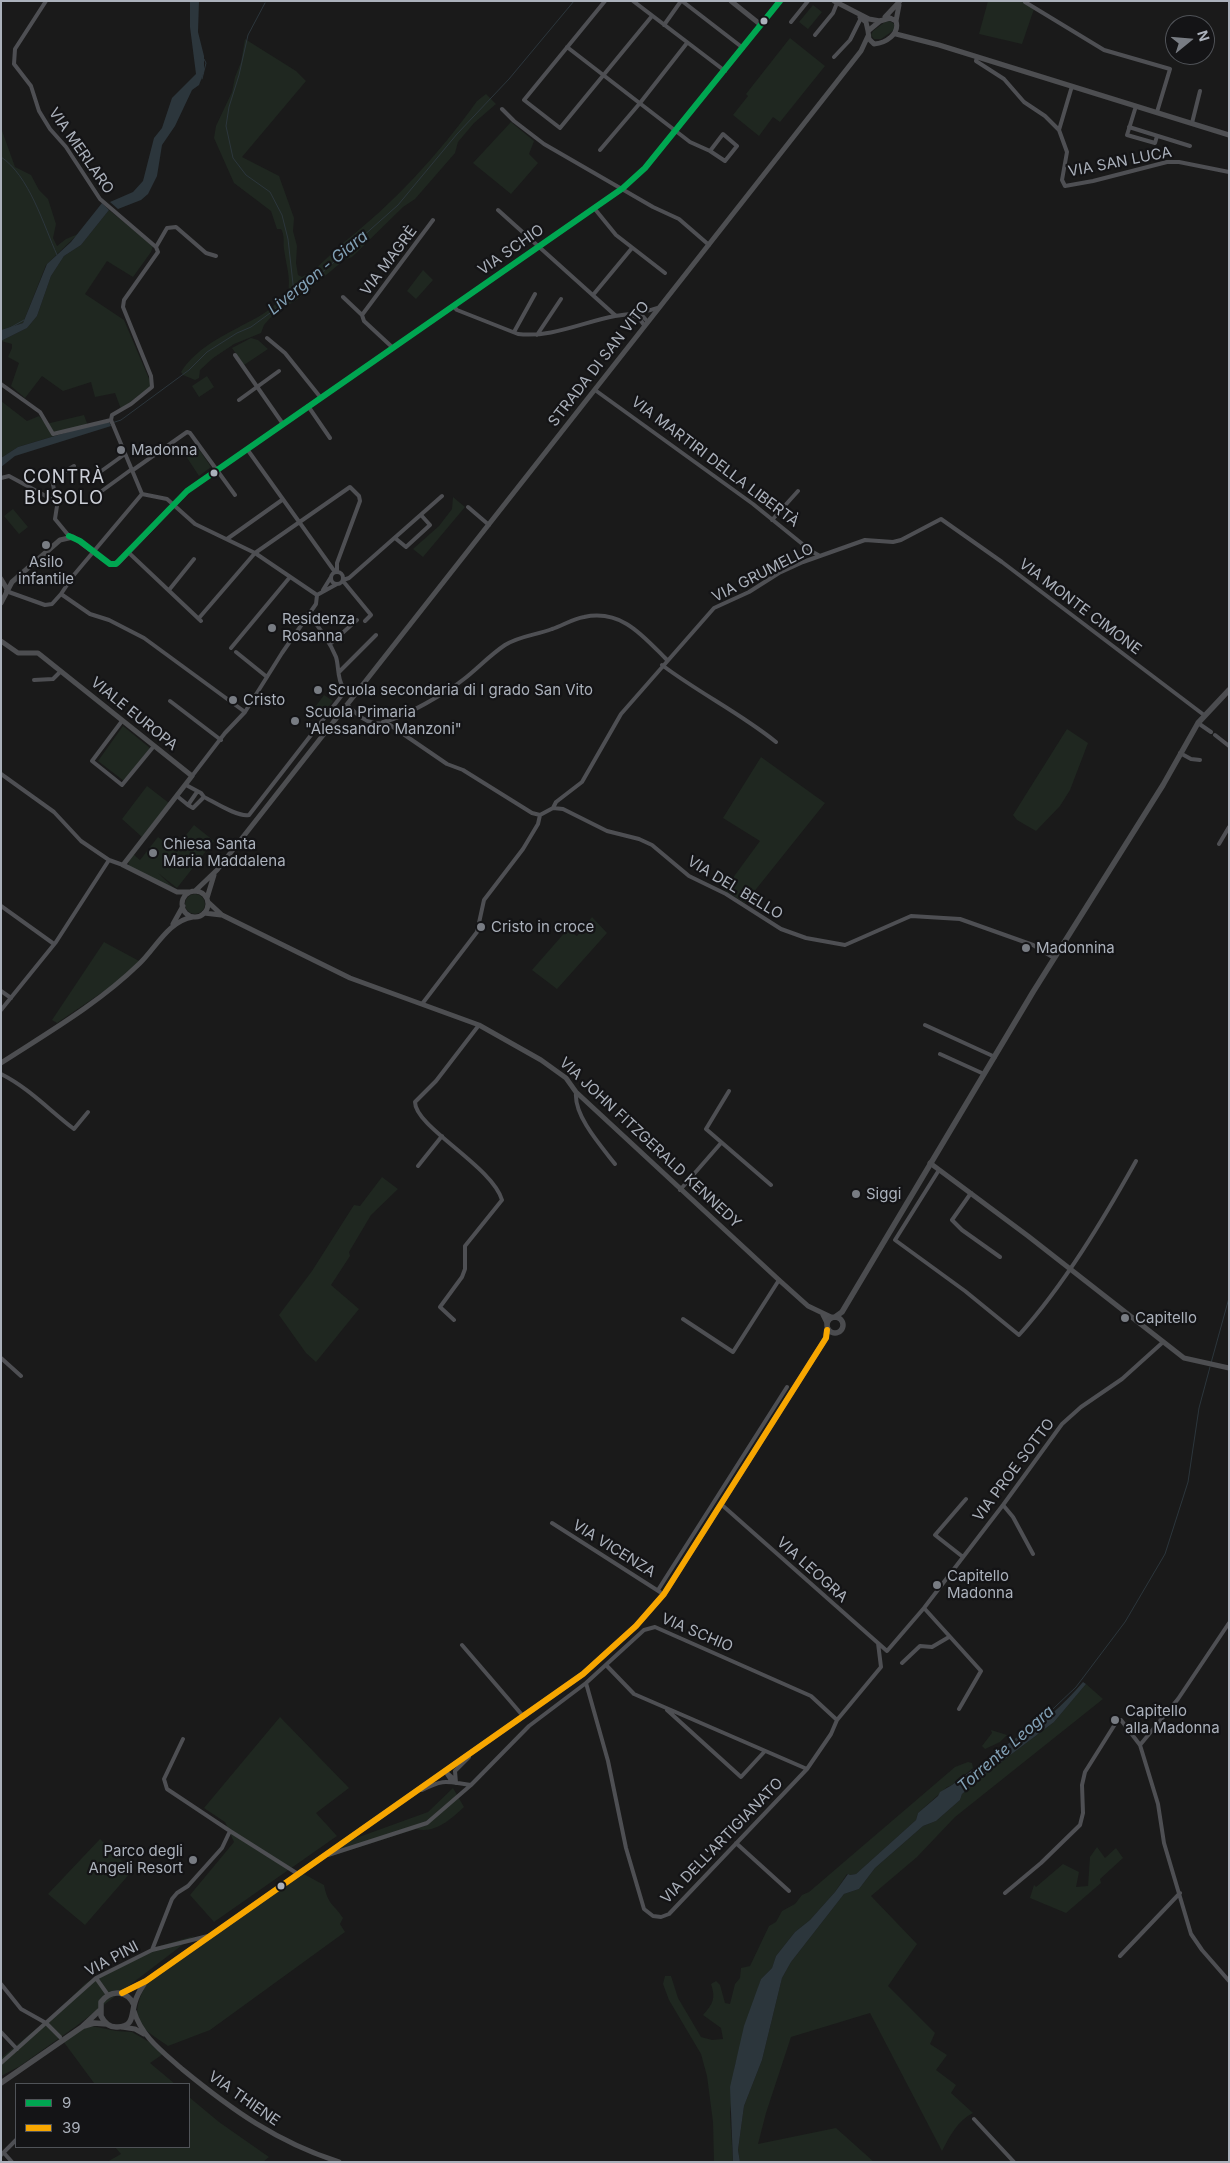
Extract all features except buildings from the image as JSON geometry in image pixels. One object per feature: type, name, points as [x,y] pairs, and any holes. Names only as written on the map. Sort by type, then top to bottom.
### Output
[{"type":"main road","points":[[732,1],[761,25]]},
{"type":"main road","name":"VIA SCHIO","points":[[94,553],[112,565],[118,563],[187,491],[623,188],[646,168],[780,1]]},
{"type":"main road","points":[[868,33],[900,1]]},
{"type":"main road","points":[[896,34],[896,12],[900,1]]},
{"type":"main road","points":[[835,2],[856,13],[866,22],[868,33],[874,44]]},
{"type":"main road","points":[[856,13],[882,20],[892,18],[913,37]]},
{"type":"main road","name":"STRADA DI SAN VITO","points":[[346,705],[861,50],[868,33]]},
{"type":"main road","points":[[861,50],[896,34],[913,37],[1229,134]]},
{"type":"main road","points":[[1,603],[5,592],[25,568],[60,540],[69,536],[80,541],[94,553]]},
{"type":"main road","points":[[1,579],[5,592]]},
{"type":"main road","name":"VIALE EUROPA","points":[[1,641],[18,653],[38,653],[192,776]]},
{"type":"main road","points":[[834,1334],[827,1330],[827,1322],[842,1312],[994,1057],[1198,723],[1229,690]]},
{"type":"main road","points":[[1,1063],[74,1016],[116,985],[141,962],[180,920],[204,914],[208,908],[211,882],[217,870],[346,705]]},
{"type":"main road","points":[[192,776],[123,865],[180,893],[192,891],[202,893],[208,900]]},
{"type":"main road","points":[[172,927],[183,899],[217,870]]},
{"type":"main road","points":[[169,888],[186,912],[193,917]]},
{"type":"main road","name":"VIA JOHN FITZGERALD KENNEDY","points":[[208,900],[222,915],[350,978],[457,1015],[479,1025],[541,1060],[566,1078],[576,1092],[680,1190],[808,1306],[823,1315],[834,1317]]},
{"type":"main road","name":"VIA JOHN FITZGERALD KENNEDY","points":[[204,914],[222,915]]},
{"type":"main road","points":[[930,1163],[1162,1343],[1184,1358],[1229,1368]]},
{"type":"main road","points":[[826,1338],[841,1330],[842,1312]]},
{"type":"main road","name":"VIA JOHN FITZGERALD KENNEDY","points":[[823,1315],[827,1322]]},
{"type":"main road","points":[[834,1317],[842,1321]]},
{"type":"main road","name":"VIA SCHIO","points":[[122,1993],[146,1982],[583,1674],[636,1626],[664,1594],[826,1338],[827,1330]]},
{"type":"main road","points":[[82,2026],[106,2024],[121,2027],[129,2023],[146,1982]]},
{"type":"main road","points":[[106,2024],[100,2011],[101,2002],[108,1995],[122,1993],[129,1998],[134,2008]]},
{"type":"main road","name":"VIA THIENE","points":[[134,2008],[137,2023],[147,2036],[207,2090],[256,2126],[289,2143],[339,2162]]},
{"type":"main road","points":[[1,2083],[82,2026],[100,2011]]},
{"type":"main road","name":"VIA THIENE","points":[[121,2027],[135,2029],[147,2036]]},
{"type":"street","name":"VIA MERLARO","points":[[46,1],[15,49],[14,64],[31,86],[39,111],[50,129],[66,147],[105,204],[156,247]]},
{"type":"street","points":[[605,1],[524,100],[560,128],[652,16]]},
{"type":"street","points":[[633,1],[725,71]]},
{"type":"street","points":[[664,25],[681,1],[743,48]]},
{"type":"street","points":[[792,22],[808,1]]},
{"type":"street","points":[[815,35],[833,13],[835,2]]},
{"type":"street","points":[[1025,2],[1104,50],[1170,69],[1157,112]]},
{"type":"street","points":[[834,57],[850,40],[862,18]]},
{"type":"street","points":[[600,150],[687,43]]},
{"type":"street","points":[[567,47],[690,142],[710,151],[725,161],[737,146],[723,134],[710,151]]},
{"type":"street","name":"VIA SAN LUCA","points":[[977,57],[976,61],[1004,79],[1024,102],[1045,116],[1059,130],[1067,152],[1062,180],[1066,186],[1167,162],[1179,162],[1229,172]]},
{"type":"street","points":[[1059,130],[1072,86]]},
{"type":"street","points":[[1192,123],[1200,91]]},
{"type":"street","points":[[1136,106],[1127,135],[1155,143],[1157,136]]},
{"type":"street","points":[[502,109],[544,144],[679,219],[709,245]]},
{"type":"street","points":[[1129,127],[1190,146]]},
{"type":"street","points":[[594,208],[616,235],[665,273]]},
{"type":"street","points":[[498,210],[616,316]]},
{"type":"street","name":"VIA MAGRÈ","points":[[362,315],[433,220]]},
{"type":"street","points":[[142,494],[111,420],[112,415],[143,396],[153,384],[124,308],[124,300],[158,252],[156,247],[167,228],[173,226],[206,253],[216,256]]},
{"type":"street","points":[[593,296],[632,248]]},
{"type":"street","points":[[514,332],[535,294]]},
{"type":"street","name":"VIA MAGRÈ","points":[[343,296],[362,315],[364,321],[392,348]]},
{"type":"street","points":[[537,335],[561,299]]},
{"type":"street","points":[[453,306],[457,310],[514,332],[537,335],[657,308]]},
{"type":"street","points":[[639,312],[646,323]]},
{"type":"street","points":[[629,314],[646,323]]},
{"type":"street","points":[[267,338],[285,353],[321,398]]},
{"type":"street","points":[[235,355],[283,424]]},
{"type":"street","points":[[239,400],[279,371]]},
{"type":"street","points":[[1,384],[40,412],[53,434],[111,420]]},
{"type":"street","name":"VIA MARTIRI DELLA LIBERTÀ","points":[[595,390],[714,475],[820,556]]},
{"type":"street","points":[[308,406],[330,438]]},
{"type":"street","points":[[100,493],[187,432],[192,434],[235,495]]},
{"type":"street","points":[[247,449],[298,523],[371,615],[365,621]]},
{"type":"street","points":[[100,472],[125,454]]},
{"type":"street","points":[[69,536],[55,519],[52,479],[74,466]]},
{"type":"street","points":[[3,477],[9,476],[55,501]]},
{"type":"street","points":[[128,552],[200,619],[255,553],[350,487],[360,498],[337,563],[336,572],[331,576],[323,590]]},
{"type":"street","points":[[772,520],[798,491]]},
{"type":"street","points":[[142,494],[164,497],[195,524],[255,553],[317,595]]},
{"type":"street","points":[[5,592],[45,605],[52,604],[142,494]]},
{"type":"street","points":[[343,578],[346,580],[442,496]]},
{"type":"street","points":[[226,539],[282,500]]},
{"type":"street","points":[[468,507],[489,524]]},
{"type":"street","points":[[395,538],[406,547],[430,526],[421,515]]},
{"type":"street","name":"VIA GRUMELLO","points":[[552,808],[556,802],[582,782],[621,714],[714,608],[762,585],[779,573],[820,556],[865,540],[892,542],[901,540],[941,519]]},
{"type":"street","name":"VIA MONTE CIMONE","points":[[941,519],[1002,562],[1204,715]]},
{"type":"street","points":[[169,590],[194,559]]},
{"type":"street","points":[[331,576],[332,581],[337,584]]},
{"type":"street","points":[[231,648],[290,577]]},
{"type":"street","points":[[192,776],[245,712],[316,604],[317,595],[337,584],[343,578]]},
{"type":"street","points":[[61,594],[90,614],[110,620],[144,638],[245,712]]},
{"type":"street","points":[[308,614],[330,644],[336,658],[340,681],[346,690]]},
{"type":"street","points":[[346,705],[365,720],[376,723],[400,716],[456,685],[511,641],[584,617],[592,616],[625,621],[634,627],[667,660]]},
{"type":"street","points":[[330,644],[357,620]]},
{"type":"street","points":[[339,672],[376,635]]},
{"type":"street","points":[[236,652],[267,677]]},
{"type":"street","points":[[662,665],[685,682],[754,725],[776,742]]},
{"type":"street","points":[[34,680],[53,679],[60,672]]},
{"type":"street","points":[[346,690],[358,690]]},
{"type":"street","points":[[186,785],[201,793],[204,797],[238,814],[249,815],[346,690]]},
{"type":"street","points":[[170,701],[221,740]]},
{"type":"street","points":[[122,721],[92,761],[122,785],[154,746]]},
{"type":"street","points":[[382,722],[390,725],[447,764],[464,770],[523,808],[540,815]]},
{"type":"street","points":[[1198,723],[1229,746]]},
{"type":"street","points":[[1180,753],[1191,759],[1200,760]]},
{"type":"street","points":[[1,774],[48,807],[82,841],[109,860],[123,865]]},
{"type":"street","points":[[188,805],[197,792]]},
{"type":"street","points":[[177,796],[193,808],[204,797]]},
{"type":"street","points":[[422,1004],[468,946],[477,932],[484,900],[523,849],[538,824],[540,815],[552,808]]},
{"type":"street","name":"VIA DEL BELLO","points":[[552,808],[563,809],[607,832],[639,838],[652,845],[689,876],[726,894],[781,929],[806,938],[845,945],[911,916],[960,919],[1033,945],[1054,958]]},
{"type":"street","points":[[1219,844],[1229,827]]},
{"type":"street","points":[[1,1010],[54,944],[109,860]]},
{"type":"street","points":[[1,906],[54,944]]},
{"type":"street","points":[[1,992],[11,998]]},
{"type":"street","points":[[925,1024],[994,1057]]},
{"type":"street","points":[[454,1320],[440,1307],[462,1277],[465,1269],[465,1246],[502,1200],[495,1185],[417,1110],[416,1102],[436,1081],[479,1025]]},
{"type":"street","points":[[940,1054],[984,1074]]},
{"type":"street","points":[[1,1074],[21,1084],[53,1114],[74,1128],[88,1112]]},
{"type":"street","points":[[576,1092],[576,1098],[585,1123],[615,1164]]},
{"type":"street","points":[[729,1092],[706,1127],[721,1143],[770,1185]]},
{"type":"street","points":[[418,1166],[442,1136]]},
{"type":"street","points":[[680,1190],[721,1143]]},
{"type":"street","points":[[939,1170],[895,1240],[965,1291],[1019,1336],[1033,1320],[1069,1269],[1116,1197],[1136,1161]]},
{"type":"street","points":[[971,1193],[952,1220],[962,1230],[1000,1257]]},
{"type":"street","points":[[683,1319],[733,1352],[779,1280]]},
{"type":"street","name":"VIA PROE SOTTO","points":[[888,1651],[924,1608],[1003,1505],[1062,1424],[1081,1407],[1122,1379],[1162,1343]]},
{"type":"street","points":[[1,1358],[21,1376]]},
{"type":"street","name":"VIA SCHIO","points":[[658,1590],[787,1387]]},
{"type":"street","points":[[963,1557],[935,1535],[966,1499]]},
{"type":"street","name":"VIA LEOGRA","points":[[722,1504],[888,1651]]},
{"type":"street","points":[[1003,1505],[1013,1517],[1033,1554]]},
{"type":"street","name":"VIA VICENZA","points":[[552,1523],[664,1594]]},
{"type":"street","points":[[924,1608],[981,1671],[959,1709]]},
{"type":"street","points":[[1140,1745],[1178,1699],[1229,1623]]},
{"type":"street","name":"VIA SCHIO","points":[[321,1858],[427,1823],[472,1785],[529,1726],[586,1683],[644,1630],[656,1627],[811,1696],[837,1720]]},
{"type":"street","points":[[902,1663],[920,1646],[932,1647],[949,1637]]},
{"type":"street","name":"VIA DELL'ARTIGIANATO","points":[[586,1683],[608,1761],[626,1848],[644,1909],[653,1916],[661,1917],[669,1914],[806,1769],[831,1734],[837,1720],[881,1667],[878,1643]]},
{"type":"street","points":[[462,1645],[523,1716]]},
{"type":"street","points":[[606,1665],[634,1694],[806,1769]]},
{"type":"street","points":[[664,1707],[740,1777],[766,1751]]},
{"type":"street","points":[[1005,1893],[1041,1863],[1052,1850],[1080,1825],[1083,1813],[1082,1785],[1085,1772],[1110,1729],[1117,1721],[1121,1720],[1140,1745],[1152,1784],[1164,1842],[1191,1934],[1202,1950],[1229,1981]]},
{"type":"street","points":[[183,1739],[164,1779],[168,1789],[298,1874]]},
{"type":"street","name":"VIA SCHIO","points":[[454,1782],[455,1771],[476,1749]]},
{"type":"street","points":[[445,1771],[454,1782]]},
{"type":"street","name":"VIA SCHIO","points":[[404,1799],[436,1783],[446,1781],[472,1785]]},
{"type":"street","points":[[152,1950],[172,1899],[177,1893],[188,1886],[222,1848],[230,1831]]},
{"type":"street","points":[[736,1843],[789,1891]]},
{"type":"street","points":[[1120,1956],[1180,1893]]},
{"type":"street","name":"VIA PINI","points":[[1,2063],[96,1978],[152,1950],[210,1936]]},
{"type":"street","points":[[96,1978],[108,1995]]},
{"type":"street","points":[[1,1984],[21,2009],[46,2024],[60,2037]]},
{"type":"street","points":[[1,2032],[17,2049]]},
{"type":"street","points":[[974,2119],[1014,2162]]},
{"type":"street","points":[[12,2162],[3,2154],[15,2141]]},
{"type":"shaded area","points":[[988,1],[1022,1],[1034,9],[1022,44],[979,34]]},
{"type":"shaded area","points":[[813,5],[822,12],[808,29],[799,22]]},
{"type":"shaded area","points":[[890,21],[894,24],[894,30],[881,39],[874,39],[871,35],[873,31],[885,22]]},
{"type":"shaded area","points":[[790,38],[825,66],[780,122],[773,117],[759,136],[733,115],[748,96],[746,94]]},
{"type":"shaded area","points":[[245,39],[296,71],[306,81],[242,157],[279,176],[294,218],[293,231],[297,246],[296,263],[298,275],[302,277],[318,266],[362,228],[415,177],[477,101],[486,94],[496,104],[474,123],[458,142],[455,153],[415,199],[403,207],[352,257],[344,260],[294,302],[278,309],[264,325],[261,333],[234,344],[213,358],[200,370],[199,378],[195,380],[183,375],[181,372],[196,354],[216,340],[262,315],[288,293],[289,287],[289,276],[281,229],[277,229],[271,211],[234,183],[214,138],[216,126],[232,92],[241,62]]},
{"type":"shaded area","points":[[511,122],[534,141],[529,154],[538,163],[511,194],[473,163]]},
{"type":"shaded area","points":[[1,128],[15,167],[31,175],[39,190],[48,199],[56,224],[53,238],[57,246],[66,239],[78,234],[46,265],[23,323],[1,330]]},
{"type":"shaded area","points":[[109,210],[153,246],[151,252],[133,277],[107,261],[85,294],[124,320],[150,381],[150,387],[121,409],[115,393],[95,397],[91,382],[63,391],[42,376],[25,398],[11,386],[19,363],[8,357],[12,344],[1,341],[27,328],[37,316],[51,276],[64,256],[81,245]]},
{"type":"shaded area","points":[[423,270],[433,280],[416,299],[407,291]]},
{"type":"shaded area","points":[[251,338],[258,340],[268,349],[244,365],[232,348]]},
{"type":"shaded area","points":[[207,376],[214,387],[199,397],[192,386]]},
{"type":"shaded area","points":[[1,401],[27,421],[39,416],[46,424],[84,415],[88,426],[18,447],[1,458]]},
{"type":"shaded area","points":[[196,445],[211,467],[199,476],[184,453]]},
{"type":"shaded area","points":[[453,497],[465,507],[423,557],[413,549],[439,526],[452,509]]},
{"type":"shaded area","points":[[13,509],[28,527],[19,534],[4,516]]},
{"type":"shaded area","points":[[324,695],[333,701],[322,716],[313,710]]},
{"type":"shaded area","points":[[123,726],[150,748],[124,781],[98,761]]},
{"type":"shaded area","points":[[1067,729],[1088,743],[1070,790],[1060,806],[1036,831],[1017,820],[1013,815]]},
{"type":"shaded area","points":[[761,757],[825,803],[745,903],[724,890],[760,841],[723,818]]},
{"type":"shaded area","points":[[147,786],[169,803],[142,837],[122,819]]},
{"type":"shaded area","points":[[194,825],[214,841],[177,888],[158,873],[175,889],[129,866],[128,860],[133,854],[140,860],[158,837],[177,852],[175,849]]},
{"type":"shaded area","points":[[195,894],[202,897],[205,904],[202,911],[195,914],[188,911],[185,904],[188,897]]},
{"type":"shaded area","points":[[592,917],[607,933],[557,989],[532,970],[567,930],[577,936]]},
{"type":"shaded area","points":[[104,942],[139,961],[116,983],[57,1023],[52,1020]]},
{"type":"shaded area","points":[[382,1177],[398,1189],[371,1215],[349,1252],[350,1256],[331,1285],[359,1309],[316,1362],[306,1353],[279,1315],[312,1271],[354,1205],[360,1206]]},
{"type":"shaded area","points":[[1086,1684],[1103,1699],[955,1817],[917,1857],[871,1896],[917,1944],[888,1986],[935,2033],[930,2044],[947,2055],[936,2070],[956,2085],[951,2093],[973,2113],[958,2125],[942,2151],[870,2013],[791,2037],[758,2144],[836,2128],[874,2162],[740,2162],[738,2150],[744,2106],[762,2060],[782,1978],[791,1962],[844,1894],[859,1889],[875,1868],[923,1826],[936,1821],[960,1800],[962,1794],[984,1775],[1054,1722]]},
{"type":"shaded area","points":[[280,1717],[349,1788],[316,1813],[337,1836],[214,1922],[190,1895],[234,1842],[225,1822],[204,1808]]},
{"type":"shaded area","points":[[991,1730],[1007,1735],[1000,1742],[985,1749],[982,1746],[992,1733]]},
{"type":"shaded area","points":[[968,1762],[972,1763],[973,1768],[947,1787],[918,1813],[916,1820],[856,1874],[847,1874],[835,1892],[810,1920],[795,1932],[776,1956],[772,1968],[761,1979],[735,2065],[730,2113],[733,2162],[714,2162],[713,2122],[707,2076],[701,2054],[669,2000],[663,1984],[665,1976],[671,1976],[678,1998],[701,2037],[712,2040],[723,2039],[721,2028],[703,2015],[713,2001],[711,1984],[716,1981],[720,1985],[725,2003],[730,2004],[735,1984],[740,1978],[741,1968],[750,1966],[769,1926],[776,1922],[782,1911],[795,1904],[802,1895],[809,1892],[955,1767]]},
{"type":"shaded area","points":[[453,1788],[464,1807],[442,1824],[430,1829],[416,1829],[319,1860],[348,1841],[428,1812]]},
{"type":"shaded area","points":[[100,1839],[132,1871],[85,1925],[48,1894]]},
{"type":"shaded area","points":[[1097,1847],[1105,1858],[1116,1848],[1123,1858],[1100,1879],[1101,1883],[1066,1913],[1030,1898],[1034,1885],[1036,1887],[1063,1864],[1079,1872],[1076,1887],[1088,1886],[1090,1857]]},
{"type":"shaded area","points":[[302,1873],[324,1885],[329,1900],[343,1918],[340,1924],[345,1932],[210,2030],[168,2046],[142,2026],[137,2011],[142,1993],[147,1984]]},
{"type":"shaded area","points":[[194,1936],[75,2027],[20,2066],[1,2076],[1,2058],[54,2014],[86,1983],[104,1972],[156,1947]]},
{"type":"shaded area","points":[[92,2026],[132,2032],[156,2046],[163,2054],[150,2063],[174,2083],[94,2083],[63,2041],[79,2030]]},
{"type":"shaded area","points":[[190,2098],[219,2122],[269,2157],[263,2162],[107,2162],[121,2154],[116,2148],[190,2148]]},
{"type":"water","points":[[190,1],[199,1],[198,32],[204,56],[204,72],[199,85],[192,90],[175,126],[162,145],[157,176],[148,194],[141,200],[118,209],[110,202],[133,192],[143,181],[154,138],[162,128],[172,98],[196,74],[190,27]]},
{"type":"water","points":[[102,203],[109,210],[81,245],[64,256],[51,276],[37,316],[27,328],[1,341],[1,330],[23,323],[47,264],[71,242]]},
{"type":"water","points":[[108,420],[111,426],[15,456],[1,467],[1,458],[18,447]]},
{"type":"water","points":[[1083,1682],[1086,1684],[1054,1722],[984,1775],[962,1794],[960,1800],[936,1821],[923,1826],[875,1868],[859,1889],[844,1894],[791,1962],[782,1978],[762,2060],[744,2106],[738,2150],[740,2162],[733,2162],[730,2087],[744,2026],[761,1979],[772,1968],[776,1956],[795,1932],[810,1920],[835,1892],[848,1874],[856,1874],[916,1820],[918,1813],[938,1796],[940,1792],[1044,1720]]},
{"type":"waterway","name":"Livergon - Giara","points":[[109,424],[121,420],[189,370],[207,352],[237,333],[251,327],[281,305],[326,269],[398,205],[457,134],[509,79],[574,1]]},
{"type":"waterway","points":[[265,3],[248,35],[239,75],[229,107],[226,126],[233,158],[246,175],[270,192],[282,215],[288,239],[294,293]]},
{"type":"waterway","points":[[202,79],[206,63],[204,59]]},
{"type":"waterway","points":[[1,157],[11,165],[28,188],[57,255]]},
{"type":"waterway","points":[[8,329],[24,320]]},
{"type":"waterway","name":"Torrente Leogra","points":[[1211,1363],[1229,1298]]},
{"type":"waterway","name":"Torrente Leogra","points":[[1034,1727],[1076,1687],[1125,1622],[1165,1554],[1188,1482],[1199,1408],[1210,1367]]},
{"type":"transit line","name":"9","points":[[69,536],[80,541],[110,564],[116,564],[187,491],[623,188],[645,168],[780,1]]},
{"type":"transit line","name":"39","points":[[122,1993],[146,1981],[583,1674],[636,1626],[664,1594],[826,1338],[827,1330]]},
{"type":"place","name":"Madonna","points":[[121,450]]},
{"type":"place","name":"Asilo infantile","points":[[46,545]]},
{"type":"place","name":"Residenza Rosanna","points":[[272,628]]},
{"type":"place","name":"Scuola secondaria di I grado San Vito","points":[[318,690]]},
{"type":"place","name":"Cristo","points":[[233,700]]},
{"type":"place","name":"Scuola Primaria \"Alessandro Manzoni\"","points":[[295,721]]},
{"type":"place","name":"Chiesa Santa Maria Maddalena","points":[[153,853]]},
{"type":"place","name":"Cristo in croce","points":[[481,927]]},
{"type":"place","name":"Madonnina","points":[[1026,948]]},
{"type":"place","name":"Siggi","points":[[856,1194]]},
{"type":"place","name":"Capitello","points":[[1125,1318]]},
{"type":"place","name":"Capitello Madonna","points":[[937,1585]]},
{"type":"place","name":"Capitello alla Madonna","points":[[1115,1720]]},
{"type":"place","name":"Parco degli Angeli Resort","points":[[193,1860]]},
{"type":"district","name":"CONTRÀ BUSOLO","points":[[64,488]]}]
